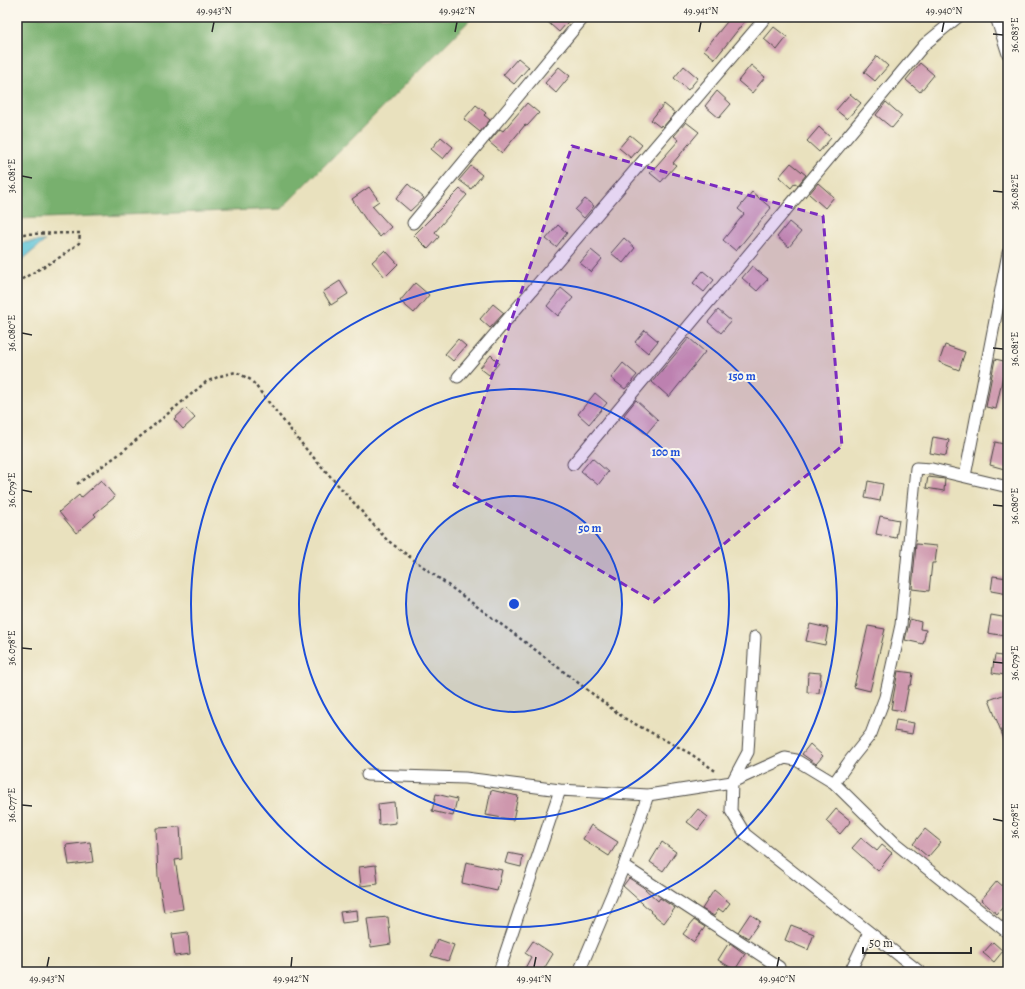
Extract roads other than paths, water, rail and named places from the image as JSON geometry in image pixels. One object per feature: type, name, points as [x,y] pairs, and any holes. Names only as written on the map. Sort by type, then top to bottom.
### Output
[{"type":"street","points":[[413,222],[584,17]]},
{"type":"street","points":[[458,377],[766,17]]},
{"type":"street","points":[[573,464],[925,44],[958,17]]},
{"type":"street","points":[[996,17],[1008,54]]},
{"type":"street","points":[[964,476],[1008,253]]},
{"type":"street","points":[[834,783],[871,734],[885,698],[901,625],[916,468],[964,476],[1008,487]]},
{"type":"street","points":[[755,637],[748,752],[732,782],[731,811],[745,834],[920,972]]},
{"type":"street","points":[[367,775],[465,778],[560,790],[648,795],[732,782],[785,758],[796,760],[834,783],[895,842],[1008,933]]},
{"type":"street","points":[[499,972],[560,790]]},
{"type":"street","points":[[579,972],[624,866],[648,795]]},
{"type":"street","points":[[624,866],[779,967]]},
{"type":"street","points":[[850,972],[869,932]]},
{"type":"water","points":[[45,241],[17,264],[17,243]]}]
